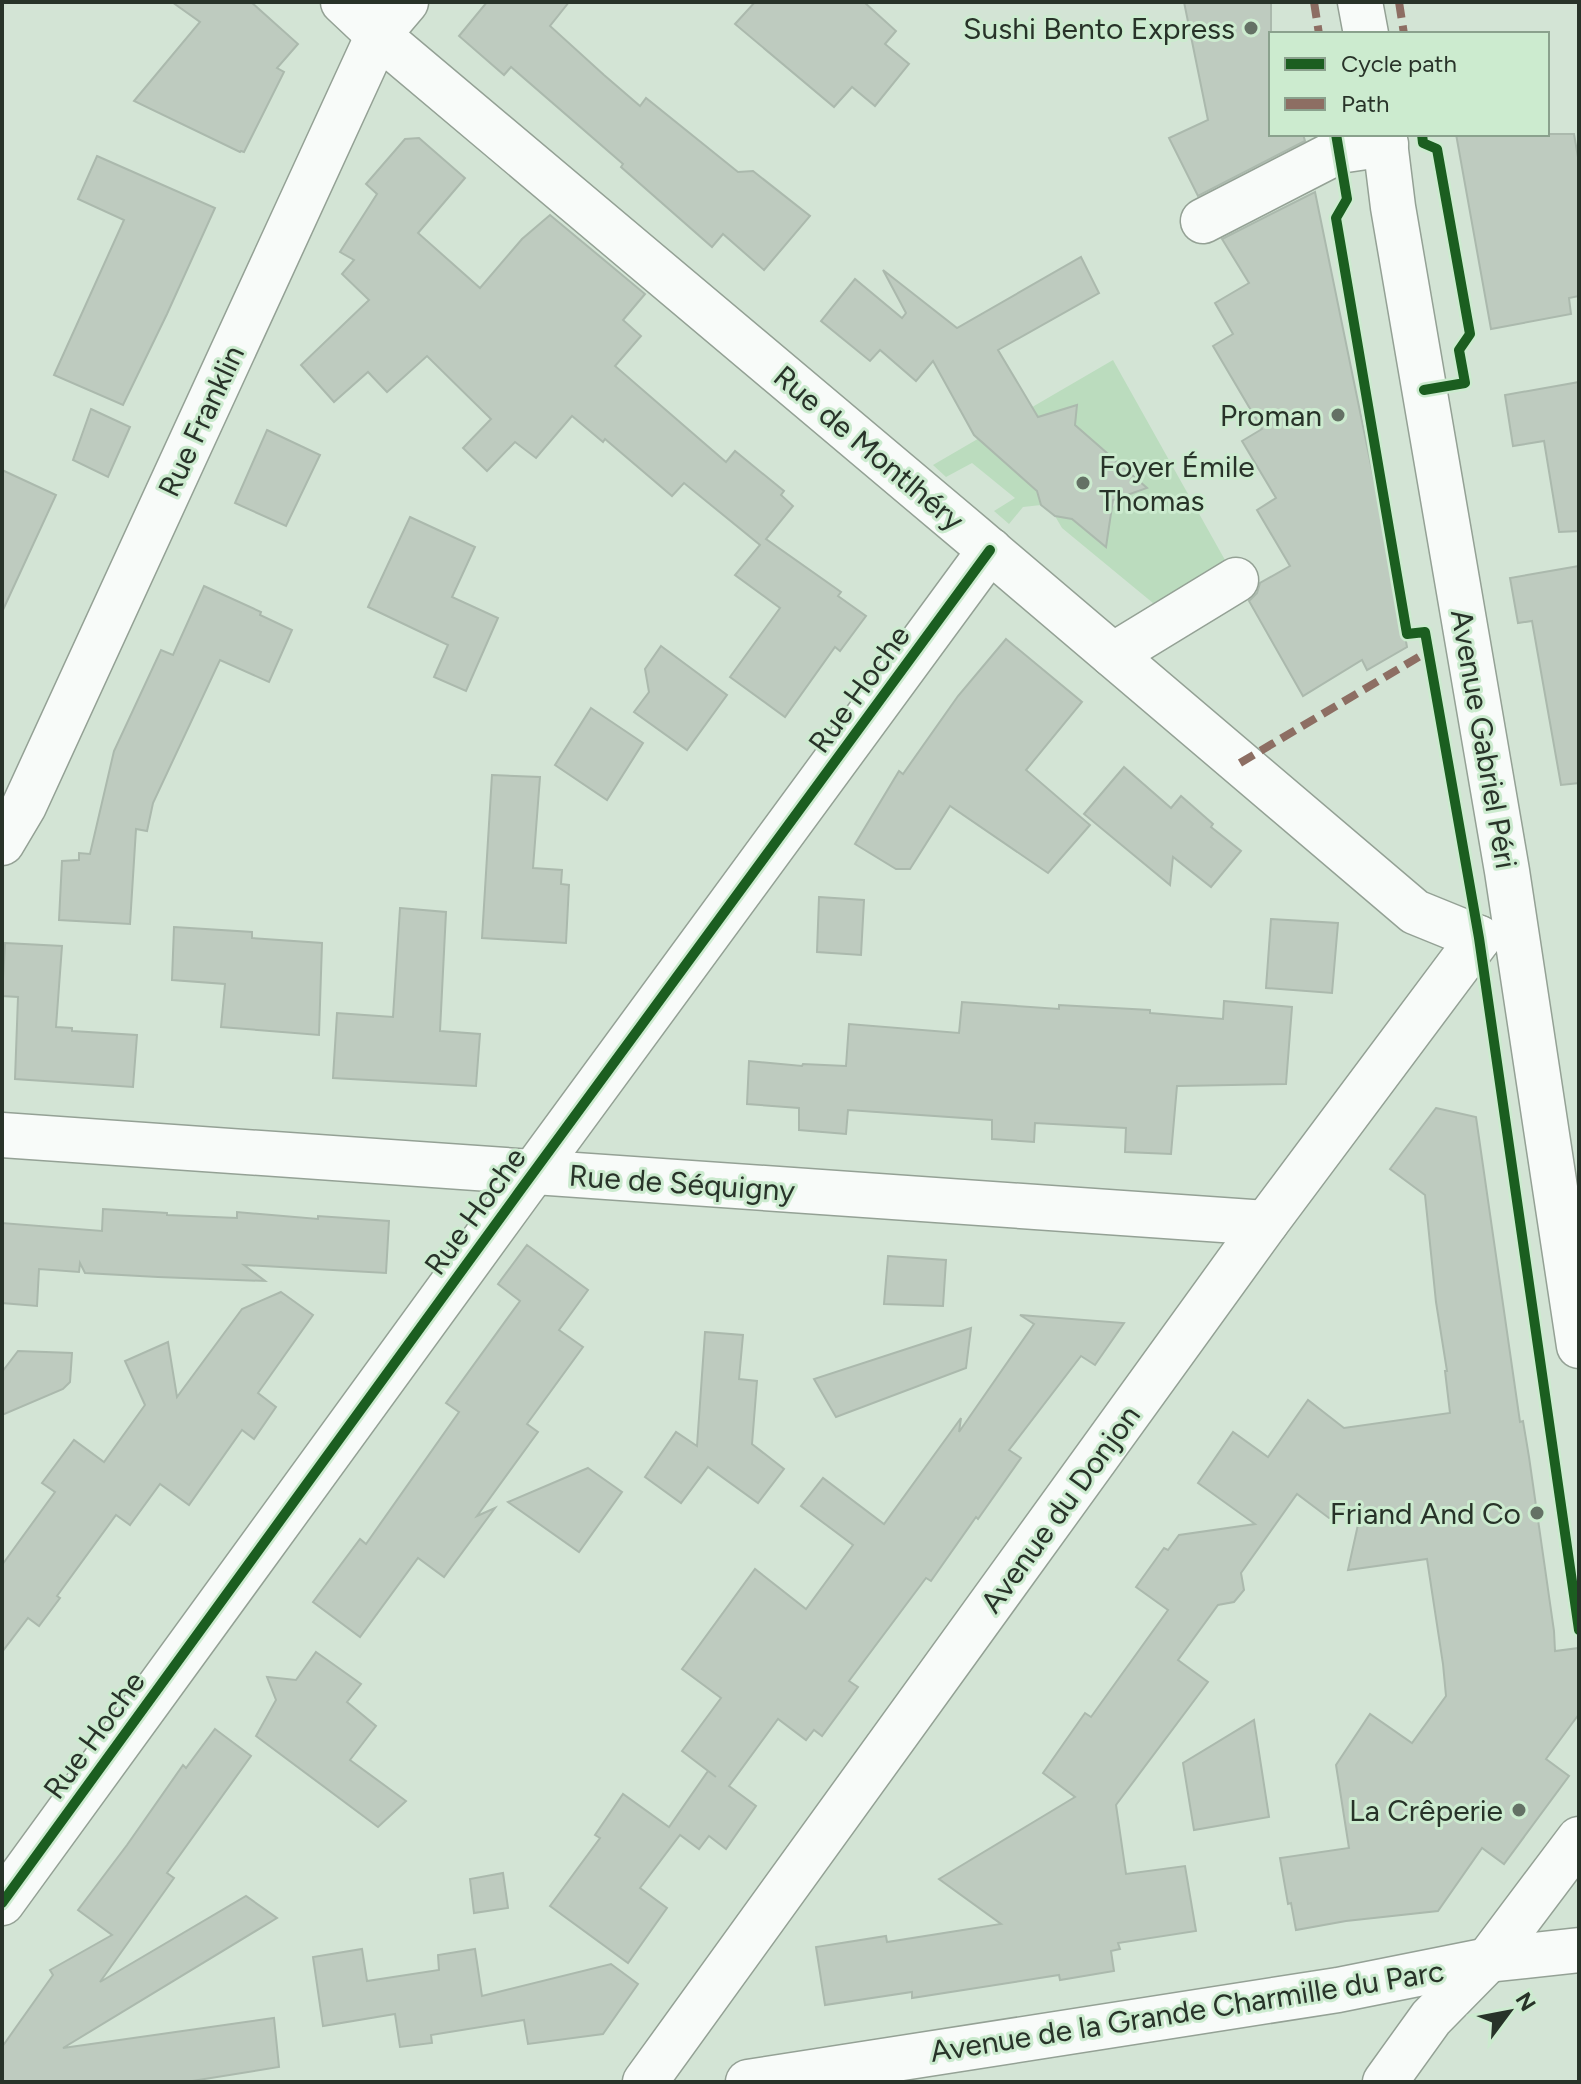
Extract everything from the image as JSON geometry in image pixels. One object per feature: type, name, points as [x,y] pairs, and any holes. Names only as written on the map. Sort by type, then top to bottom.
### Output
[{"type":"street","name":"Rue de Montlhéry","points":[[343,2],[378,35],[1415,912],[1498,935]]},
{"type":"street","name":"Rue Franklin","points":[[2,843],[24,806],[378,35],[406,2]]},
{"type":"street","points":[[1360,2],[1366,32]]},
{"type":"street","points":[[1203,221],[1339,151],[1385,139]]},
{"type":"street","name":"Avenue Gabriel Péri","points":[[1385,139],[1498,935],[1579,1346]]},
{"type":"street","name":"Rue Hoche","points":[[2,1903],[990,550]]},
{"type":"street","points":[[1113,655],[1236,580]]},
{"type":"street","name":"Avenue du Donjon","points":[[645,2082],[1266,1223],[1498,935]]},
{"type":"street","name":"Rue de Séquigny","points":[[2,1135],[1266,1223]]},
{"type":"street","points":[[1385,2082],[1431,2018],[1488,1960],[1579,1839]]},
{"type":"street","name":"Avenue de la Grande Charmille du Parc","points":[[748,2082],[1338,1990],[1488,1960],[1579,1950]]},
{"type":"green space","points":[[1113,360],[1230,569],[1159,608],[1062,528],[1055,516],[1072,519],[1098,540],[1109,528],[1112,508],[1122,497],[1138,491],[1140,475],[1127,464],[1111,468],[1106,452],[1093,441],[1074,437],[1006,463],[1037,491],[1041,505],[1023,507],[1009,524],[994,511],[1015,498],[972,463],[946,477],[933,465]]},
{"type":"building","points":[[172,2],[251,2],[298,44],[277,68],[284,72],[244,152],[134,101],[200,22]]},
{"type":"building","points":[[487,2],[569,2],[550,26],[604,75],[640,106],[646,98],[738,172],[753,171],[810,216],[764,270],[723,234],[712,247],[621,167],[623,164],[511,67],[504,75],[459,36]]},
{"type":"building","points":[[755,2],[864,2],[896,31],[885,44],[909,64],[875,106],[852,87],[834,107],[735,24]]},
{"type":"building","points":[[1184,2],[1271,2],[1269,136],[1304,136],[1305,141],[1198,196],[1169,138],[1208,120]]},
{"type":"building","points":[[1574,134],[1579,163],[1579,296],[1569,298],[1571,314],[1491,329],[1456,136]]},
{"type":"building","points":[[419,138],[465,178],[418,233],[480,288],[522,239],[550,215],[645,294],[623,320],[641,336],[615,366],[726,462],[735,451],[784,491],[781,495],[793,506],[766,539],[841,592],[838,596],[866,616],[840,651],[835,647],[785,717],[730,677],[780,608],[735,575],[760,545],[684,483],[672,496],[605,439],[603,442],[572,416],[536,458],[515,442],[487,471],[463,448],[491,419],[427,356],[387,392],[368,372],[334,402],[301,365],[369,300],[342,274],[354,260],[340,252],[377,194],[366,184],[405,139]]},
{"type":"building","points":[[97,156],[215,208],[123,405],[54,375],[124,220],[78,199]]},
{"type":"building","points":[[1315,192],[1381,514],[1383,512],[1407,647],[1367,670],[1362,660],[1303,696],[1249,601],[1257,593],[1260,583],[1290,566],[1257,510],[1276,498],[1242,441],[1262,429],[1213,346],[1233,334],[1215,303],[1249,283],[1222,239]]},
{"type":"building","points":[[1081,257],[1099,293],[998,350],[1038,417],[1077,405],[1075,425],[1147,488],[1113,500],[1106,547],[1072,519],[1055,516],[1041,505],[1037,491],[974,435],[933,361],[916,381],[880,350],[870,361],[821,321],[855,279],[902,318],[906,313],[883,270],[957,328]]},
{"type":"building","points":[[1579,382],[1579,531],[1559,532],[1544,441],[1513,446],[1505,395]]},
{"type":"building","points":[[91,409],[130,427],[108,477],[73,460]]},
{"type":"building","points":[[267,430],[320,455],[286,526],[235,503]]},
{"type":"building","points":[[2,470],[56,495],[2,612]]},
{"type":"building","points":[[410,517],[475,547],[452,597],[498,618],[466,691],[434,677],[448,645],[368,607]]},
{"type":"building","points":[[1579,566],[1579,783],[1561,785],[1532,621],[1518,623],[1510,578]]},
{"type":"building","points":[[204,586],[292,630],[269,682],[220,660],[153,803],[147,831],[136,829],[130,924],[59,920],[62,861],[79,860],[79,853],[90,854],[114,751],[161,650],[173,655]]},
{"type":"building","points":[[1006,639],[1082,702],[1026,770],[1090,825],[1048,873],[950,806],[910,869],[896,869],[855,844],[899,771],[903,774],[958,696]]},
{"type":"building","points":[[661,646],[727,695],[687,750],[634,712],[649,692],[645,669]]},
{"type":"building","points":[[591,708],[643,743],[607,800],[555,765]]},
{"type":"building","points":[[1124,767],[1171,808],[1181,796],[1213,824],[1211,827],[1241,851],[1211,887],[1173,857],[1170,885],[1084,814]]},
{"type":"building","points":[[492,775],[540,777],[533,868],[562,870],[561,884],[569,885],[566,943],[482,938]]},
{"type":"building","points":[[819,897],[864,900],[861,955],[817,952]]},
{"type":"building","points":[[400,908],[446,912],[440,1031],[480,1034],[476,1086],[333,1078],[337,1013],[393,1017]]},
{"type":"building","points":[[1271,919],[1338,923],[1332,993],[1266,988]]},
{"type":"building","points":[[174,927],[252,932],[252,938],[322,943],[319,1035],[221,1027],[225,984],[172,980]]},
{"type":"building","points":[[5,943],[62,946],[56,1027],[72,1028],[72,1031],[137,1035],[133,1087],[15,1079],[18,997],[2,996]]},
{"type":"building","points":[[1224,1001],[1292,1007],[1286,1084],[1177,1086],[1171,1154],[1125,1152],[1126,1128],[1035,1123],[1034,1142],[992,1139],[992,1120],[848,1110],[846,1134],[799,1130],[799,1108],[747,1104],[749,1061],[846,1066],[849,1024],[959,1033],[962,1002],[1059,1009],[1059,1005],[1150,1010],[1150,1013],[1223,1019]]},
{"type":"building","points":[[1436,1108],[1476,1117],[1520,1422],[1523,1421],[1529,1457],[1555,1651],[1579,1648],[1579,1714],[1546,1759],[1569,1776],[1504,1864],[1482,1848],[1438,1911],[1296,1930],[1280,1858],[1349,1848],[1336,1765],[1370,1714],[1412,1743],[1446,1696],[1427,1559],[1348,1570],[1361,1511],[1329,1518],[1297,1494],[1241,1573],[1244,1590],[1234,1602],[1218,1605],[1178,1660],[1208,1682],[1116,1805],[1126,1874],[1185,1866],[1196,1931],[1118,1943],[1120,1949],[1111,1951],[1114,1971],[1060,1980],[1059,1975],[912,1998],[912,1992],[825,2005],[816,1947],[886,1936],[887,1942],[1001,1924],[939,1879],[1075,1797],[1043,1773],[1085,1713],[1091,1717],[1168,1610],[1136,1587],[1164,1548],[1168,1550],[1179,1535],[1255,1524],[1198,1483],[1233,1432],[1268,1457],[1308,1400],[1344,1428],[1450,1413],[1425,1195],[1390,1169]]},
{"type":"building","points":[[103,1209],[237,1218],[237,1212],[389,1221],[386,1273],[244,1265],[265,1281],[85,1273],[80,1263],[79,1272],[39,1269],[37,1306],[2,1303],[2,1223],[102,1231]]},
{"type":"building","points":[[527,1245],[588,1290],[559,1330],[583,1347],[527,1424],[538,1432],[477,1516],[495,1508],[444,1577],[418,1558],[360,1637],[313,1602],[360,1539],[366,1544],[459,1412],[446,1403],[520,1301],[498,1284]]},
{"type":"building","points":[[888,1256],[946,1260],[943,1306],[884,1304]]},
{"type":"building","points":[[281,1292],[313,1315],[258,1393],[276,1407],[254,1439],[242,1430],[189,1505],[160,1484],[130,1525],[116,1515],[39,1626],[28,1618],[2,1652],[2,1565],[55,1492],[42,1483],[74,1440],[104,1462],[145,1405],[125,1361],[168,1342],[177,1397],[242,1309]]},
{"type":"building","points":[[1020,1315],[1124,1323],[1095,1365],[1081,1356],[1009,1450],[1021,1458],[931,1581],[926,1578],[849,1681],[858,1687],[822,1736],[814,1730],[806,1740],[778,1719],[729,1786],[756,1806],[726,1849],[709,1836],[699,1849],[680,1835],[640,1888],[667,1908],[628,1963],[550,1906],[600,1838],[595,1835],[623,1794],[669,1827],[708,1771],[716,1777],[682,1751],[721,1698],[682,1669],[755,1569],[806,1609],[853,1545],[801,1506],[823,1478],[884,1524],[961,1418],[959,1432],[1034,1324]]},
{"type":"building","points":[[971,1328],[966,1368],[836,1417],[814,1379]]},
{"type":"building","points":[[705,1332],[743,1335],[739,1379],[757,1381],[752,1444],[784,1469],[758,1503],[708,1467],[681,1503],[645,1477],[676,1432],[697,1446]]},
{"type":"building","points":[[18,1351],[72,1353],[70,1382],[63,1389],[2,1415],[2,1372]]},
{"type":"building","points":[[588,1468],[622,1492],[579,1552],[508,1502]]},
{"type":"building","points":[[316,1652],[361,1684],[347,1702],[376,1726],[350,1760],[406,1801],[378,1827],[256,1736],[276,1700],[267,1677],[296,1680]]},
{"type":"building","points":[[1254,1720],[1269,1817],[1194,1830],[1183,1763]]},
{"type":"building","points":[[215,1729],[251,1756],[167,1873],[174,1878],[100,1982],[246,1896],[277,1918],[63,2048],[274,2018],[279,2067],[186,2082],[2,2082],[2,2047],[53,1975],[50,1970],[112,1935],[78,1910],[183,1765],[186,1768]]},
{"type":"building","points":[[503,1873],[508,1908],[474,1913],[470,1879]]},
{"type":"building","points":[[362,1949],[367,1981],[439,1970],[438,1955],[475,1949],[482,1996],[611,1964],[638,1984],[603,2034],[528,2044],[524,2020],[431,2035],[432,2043],[400,2047],[395,2014],[323,2026],[313,1957]]},
{"type":"marked path","points":[[1314,2],[1319,32]]},
{"type":"marked path","points":[[1399,2],[1404,32]]},
{"type":"marked path","points":[[1240,763],[1427,652]]},
{"type":"cycle path","points":[[1336,136],[1347,199],[1336,218],[1407,634],[1425,632],[1479,938],[1579,1630]]},
{"type":"cycle path","points":[[1422,136],[1423,143],[1437,149],[1470,334],[1459,350],[1465,383],[1424,390]]},
{"type":"cycle path","points":[[2,1903],[990,550]]},
{"type":"place","name":"Sushi Bento Express","points":[[1251,28]]},
{"type":"place","name":"Proman","points":[[1338,415]]},
{"type":"place","name":"Foyer Émile Thomas","points":[[1083,483]]},
{"type":"place","name":"Friand And Co","points":[[1537,1513]]},
{"type":"place","name":"La Crêperie","points":[[1519,1810]]}]
